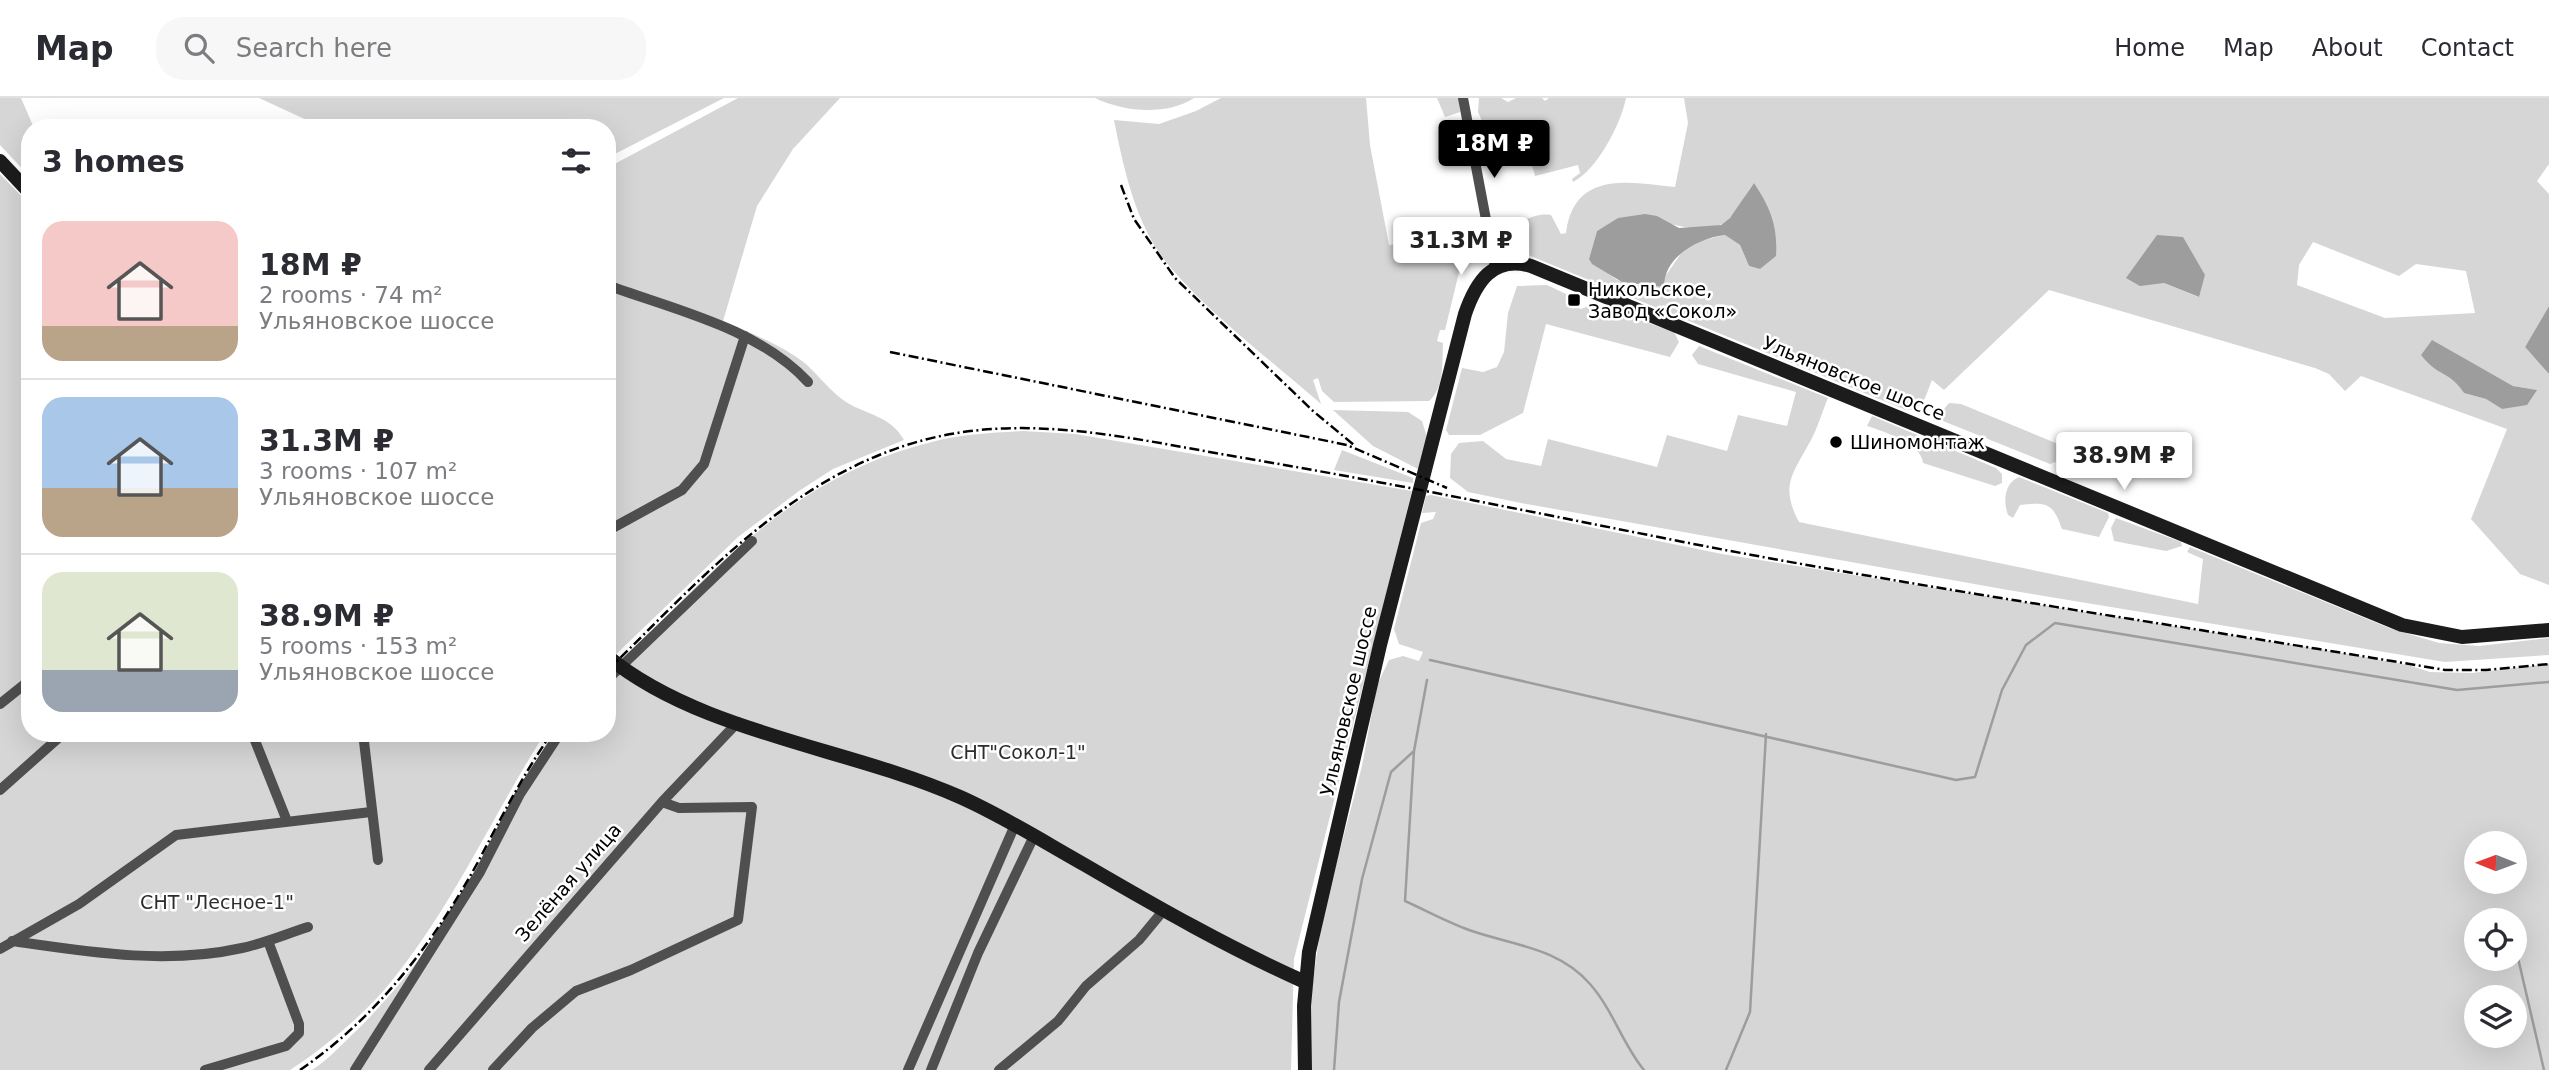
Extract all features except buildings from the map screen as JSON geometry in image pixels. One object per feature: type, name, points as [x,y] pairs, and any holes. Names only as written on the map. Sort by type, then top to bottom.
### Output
[{"type":"main road","points":[[0,161],[21,183]]},
{"type":"main road","name":"Ульяновское шоссе","points":[[1305,1070],[1305,982],[1380,645],[1465,314],[1477,284],[1494,267],[1512,262],[1531,266],[2402,625],[2462,637],[2549,630]]},
{"type":"main road","points":[[616,663],[644,683],[738,722],[923,781],[1015,825],[1163,911],[1305,982]]},
{"type":"street","points":[[1463,98],[1494,267]]},
{"type":"street","points":[[616,288],[745,336],[793,365],[808,382]]},
{"type":"street","points":[[616,526],[682,490],[704,464],[745,336]]},
{"type":"street","points":[[616,672],[752,541]]},
{"type":"street","points":[[0,704],[21,687]]},
{"type":"street","name":"Зелёная улица","points":[[429,1070],[662,802],[738,722]]},
{"type":"street","points":[[0,790],[54,742]]},
{"type":"street","points":[[255,742],[286,821]]},
{"type":"street","points":[[364,742],[378,860]]},
{"type":"street","points":[[355,1070],[480,872],[525,786],[554,742]]},
{"type":"street","points":[[493,1070],[532,1028],[576,991],[631,970],[738,920],[752,807],[679,808],[662,802]]},
{"type":"street","points":[[0,949],[79,904],[176,835],[371,812]]},
{"type":"street","points":[[908,1070],[1015,825]]},
{"type":"street","points":[[931,1070],[978,953],[1034,836]]},
{"type":"street","points":[[999,1070],[1058,1021],[1086,986],[1139,940],[1163,911]]},
{"type":"street","points":[[12,941],[89,952],[170,957],[213,954],[268,941],[308,927]]},
{"type":"street","points":[[205,1070],[286,1046],[299,1032],[299,1024],[268,941]]},
{"type":"green space","points":[[0,98],[21,98],[30,119],[21,119],[21,167],[0,145]]},
{"type":"green space","points":[[259,98],[724,98],[616,153],[616,119],[304,119]]},
{"type":"green space","points":[[738,98],[840,98],[793,149],[757,206],[723,321],[797,357],[841,398],[885,421],[899,432],[904,440],[833,469],[799,491],[738,537],[616,654],[616,163]]},
{"type":"green space","points":[[1095,98],[1194,98],[1171,108],[1145,110],[1106,103]]},
{"type":"green space","points":[[1221,98],[1366,98],[1370,145],[1389,245],[1464,235],[1464,243],[1455,243],[1448,262],[1461,264],[1445,330],[1440,330],[1437,341],[1443,343],[1440,381],[1438,389],[1429,401],[1334,402],[1322,391],[1318,378],[1313,380],[1321,404],[1205,304],[1159,252],[1133,198],[1114,120],[1159,124],[1196,111]]},
{"type":"green space","points":[[1437,98],[1459,98],[1460,112],[1445,117]]},
{"type":"green space","points":[[1479,98],[1501,98],[1508,102],[1516,98],[1542,98],[1545,101],[1549,98],[1626,98],[1607,145],[1591,167],[1573,182],[1572,179],[1580,173],[1578,165],[1535,176],[1531,161],[1537,156],[1531,135],[1527,142],[1512,134],[1490,139],[1478,112]]},
{"type":"green space","points":[[1684,98],[2549,98],[2549,164],[2537,181],[2549,194],[2549,306],[2525,347],[2549,374],[2549,585],[2520,574],[2471,519],[2507,429],[2361,376],[2345,391],[2329,374],[2315,368],[2049,290],[1944,390],[1932,380],[1921,405],[1906,410],[1511,248],[1511,240],[1518,227],[1536,216],[1551,215],[1561,234],[1566,233],[1571,213],[1580,199],[1592,189],[1606,184],[1622,183],[1675,187],[1688,123]],"holes":[[[1754,183],[1760,269],[1749,266],[1740,245],[1725,235],[1695,242],[1682,252],[1664,278],[1651,284],[1634,285],[1617,280],[1589,259],[1597,231],[1615,221],[1639,217],[1680,226],[1706,228],[1729,219]],[[2313,242],[2399,276],[2416,264],[2466,271],[2475,313],[2385,318],[2297,285],[2299,265]],[[2205,275],[2198,297],[2164,283]],[[2432,341],[2513,386],[2536,390],[2502,409],[2486,399],[2464,393],[2455,378],[2421,355]]]},
{"type":"green space","points":[[1456,130],[1463,138],[1466,160],[1457,166],[1450,155],[1448,145],[1450,132]]},
{"type":"green space","name":"СНТ \"Лесное-1\"","points":[[0,174],[21,196],[21,742],[539,742],[453,892],[390,983],[330,1041],[290,1070],[0,1070]]},
{"type":"green space","points":[[1547,285],[1566,294],[1570,305],[1581,309],[1594,304],[1674,332],[1679,342],[1670,357],[1546,324],[1523,413],[1480,435],[1449,435],[1446,430],[1462,368],[1483,372],[1497,367],[1504,352],[1508,313],[1517,286]]},
{"type":"green space","points":[[1699,346],[1828,398],[1791,479],[1790,498],[1799,522],[2198,604],[2203,559],[2187,552],[2190,547],[2389,628],[2439,643],[2479,646],[2549,638],[2549,655],[2445,662],[2008,590],[1521,503],[1468,492],[1450,478],[1451,454],[1459,443],[1483,441],[1506,459],[1541,466],[1548,439],[1657,467],[1667,435],[1727,451],[1738,415],[1787,426],[1796,392],[1698,364],[1692,355]]},
{"type":"green space","points":[[1949,403],[1961,404],[2058,444],[2058,461],[2050,464],[1943,421],[1939,415]]},
{"type":"green space","points":[[1333,410],[1408,412],[1422,421],[1427,437],[1420,470],[1373,446]]},
{"type":"green space","points":[[1872,416],[1996,468],[2002,474],[2002,483],[1995,486],[1923,463],[1921,456],[1909,444],[1867,426]]},
{"type":"green space","name":"СНТ\"Сокол-1\"","points":[[1023,431],[1075,434],[1412,491],[1294,959],[1291,1070],[312,1070],[356,1031],[416,964],[490,851],[551,742],[616,742],[616,667],[680,602],[754,535],[793,505],[835,479],[881,458],[943,439]]},
{"type":"green space","points":[[1342,450],[1413,478],[1413,483],[1334,470]]},
{"type":"green space","points":[[2019,477],[2108,513],[2109,517],[2099,537],[2062,529],[2052,509],[2043,504],[2020,505],[2013,518],[2008,515],[2006,493],[2010,484]]},
{"type":"green space","points":[[1431,495],[1722,554],[2331,651],[2408,665],[2430,672],[2472,673],[2549,664],[2549,1070],[1310,1070],[1310,1001],[1322,919],[1362,766],[1377,685],[1389,660],[1403,656],[1419,661],[1423,652],[1399,644],[1394,629],[1421,523],[1433,519],[1436,512],[1422,513],[1426,496]]},
{"type":"green space","points":[[2116,518],[2181,542],[2182,546],[2166,551],[2114,541],[2111,528]]},
{"type":"shaded area","points":[[1754,183],[1769,209],[1776,235],[1776,256],[1760,269],[1749,266],[1740,245],[1725,235],[1704,240],[1685,250],[1670,266],[1664,287],[1622,282],[1592,264],[1589,259],[1597,231],[1618,218],[1645,214],[1657,216],[1679,228],[1721,225],[1730,218]]},
{"type":"shaded area","points":[[2157,235],[2183,237],[2205,275],[2199,297],[2164,283],[2140,286],[2126,278]]},
{"type":"shaded area","points":[[2549,306],[2549,374],[2525,347]]},
{"type":"shaded area","points":[[2432,340],[2513,386],[2537,390],[2527,405],[2502,409],[2486,399],[2464,393],[2454,381],[2421,355]]},
{"type":"waterway","points":[[1430,660],[1956,780],[1975,777],[2002,690],[2026,645],[2055,623],[2457,690],[2549,682]]},
{"type":"waterway","points":[[1427,680],[1414,751],[1405,901],[1469,930],[1533,949],[1564,962],[1598,994],[1644,1070]]},
{"type":"waterway","points":[[1726,1070],[1750,1012],[1766,734]]},
{"type":"waterway","points":[[1334,1070],[1339,1002],[1362,879],[1391,772],[1414,751]]},
{"type":"waterway","points":[[2521,971],[2544,1070]]},
{"type":"railway","points":[[1121,185],[1134,219],[1175,278],[1313,411],[1354,445]]},
{"type":"railway","points":[[890,352],[1347,445],[1447,488]]},
{"type":"railway","points":[[616,662],[756,530],[796,500],[840,474],[886,452],[936,437],[1013,428],[1052,429],[1167,444],[1417,489],[1796,563],[2445,670],[2486,670],[2549,664]]},
{"type":"railway","points":[[300,1070],[354,1027],[401,977],[422,950],[461,892],[546,742]]},
{"type":"place","name":"Никольское, Завод «Сокол»","points":[[1574,300]]},
{"type":"place","name":"Шиномонтаж","points":[[1836,442]]}]
